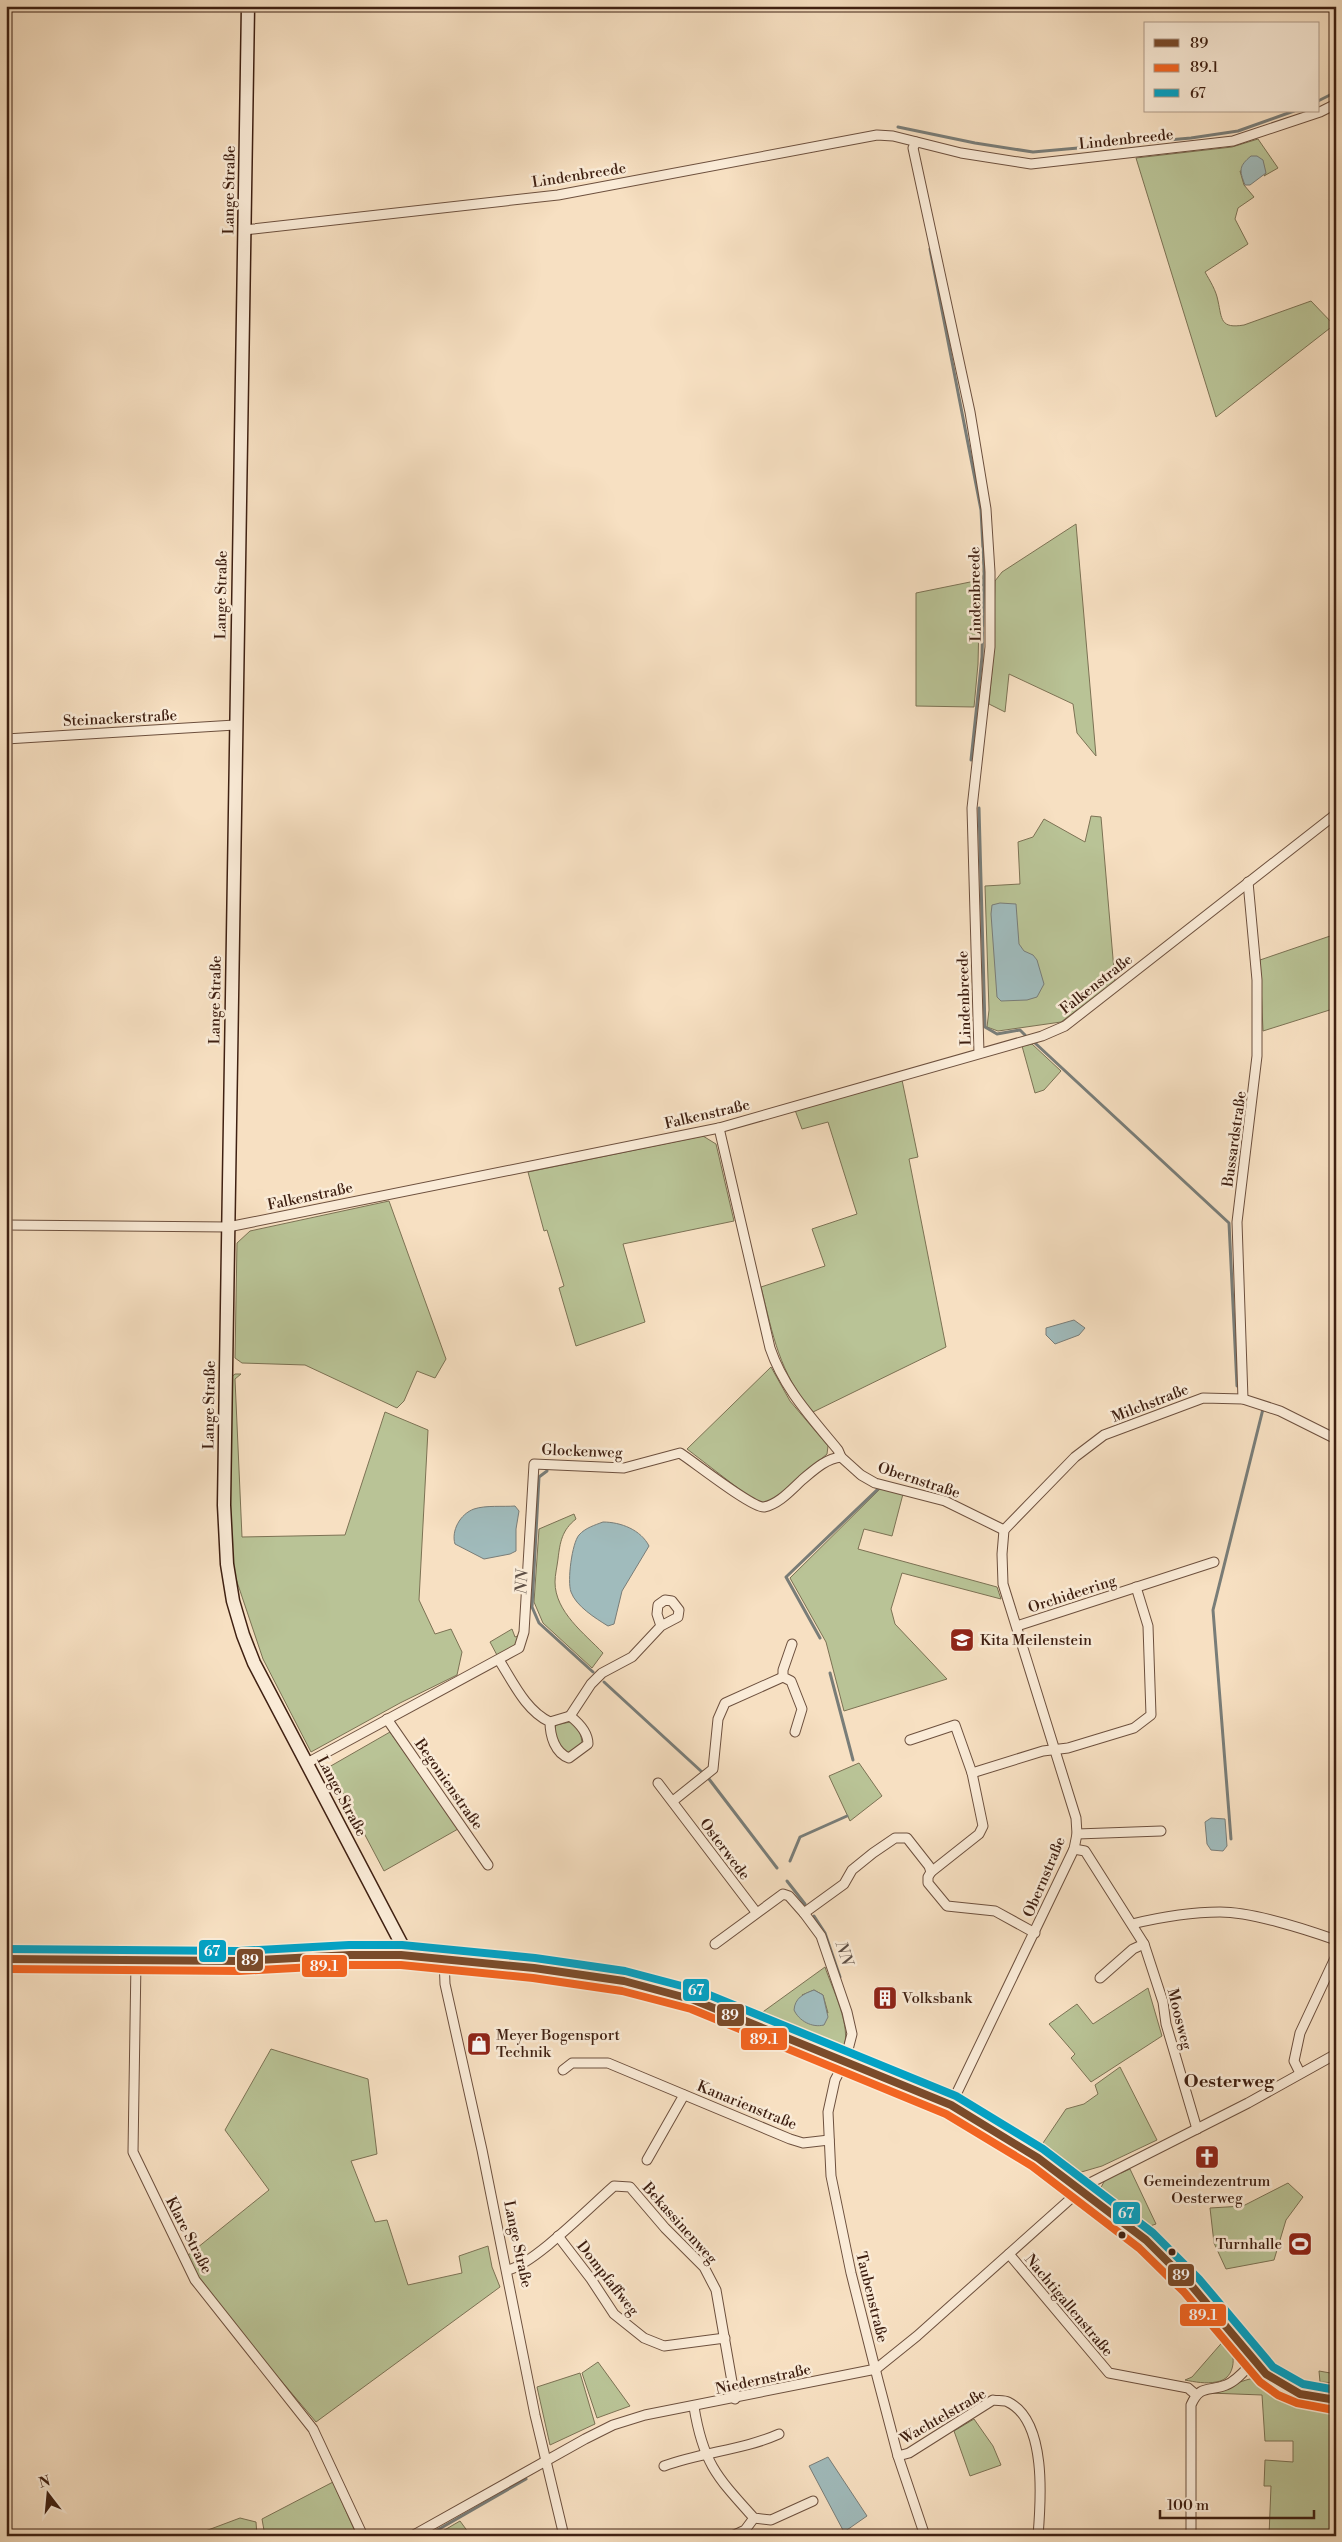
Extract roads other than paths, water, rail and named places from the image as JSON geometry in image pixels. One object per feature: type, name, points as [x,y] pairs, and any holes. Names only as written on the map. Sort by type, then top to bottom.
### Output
[{"type":"street","name":"Lange Straße","points":[[248,6],[224,1505],[227,1564],[233,1601],[254,1663],[401,1943],[401,1955]]},
{"type":"street","name":"Lindenbreede","points":[[244,230],[558,195],[877,135],[893,136],[961,153],[1031,164],[1233,141],[1320,112],[1336,104]]},
{"type":"street","name":"Lindenbreede","points":[[916,142],[913,148],[970,412],[986,509],[990,647],[972,808],[979,1053]]},
{"type":"street","name":"Steinackerstraße","points":[[6,739],[235,725]]},
{"type":"street","name":"Falkenstraße","points":[[6,1224],[228,1227],[719,1128],[1042,1036],[1065,1026],[1336,814]]},
{"type":"street","name":"Bussardstraße","points":[[1243,1399],[1237,1222],[1257,1056],[1257,980],[1248,882]]},
{"type":"street","name":"Obernstraße","points":[[719,1128],[761,1312],[779,1372],[794,1397],[838,1450],[841,1457],[862,1475],[875,1483],[945,1501],[1004,1530],[1002,1554],[1003,1584],[1076,1818],[1077,1834],[1074,1849],[994,2013],[952,2105]]},
{"type":"street","name":"Milchstraße","points":[[1004,1530],[1075,1457],[1104,1436],[1203,1398],[1243,1399],[1280,1411],[1336,1439]]},
{"type":"street","name":"Glockenweg","points":[[307,1763],[519,1648],[523,1638],[534,1464],[624,1468],[680,1453],[750,1502],[764,1507],[777,1502],[818,1466],[832,1458],[841,1457]]},
{"type":"street","name":"Orchideering","points":[[1017,1626],[1214,1562]]},
{"type":"street","name":"Orchideering","points":[[1054,1750],[1134,1728],[1151,1715],[1148,1626],[1136,1588]]},
{"type":"street","points":[[499,1660],[532,1709],[540,1717],[550,1722],[570,1716],[591,1684],[602,1674],[632,1657],[661,1626]]},
{"type":"street","points":[[784,1677],[783,1670],[792,1644]]},
{"type":"street","points":[[784,1677],[791,1681],[802,1709],[795,1732]]},
{"type":"street","points":[[672,1801],[713,1769],[718,1719],[725,1703],[784,1677]]},
{"type":"street","points":[[550,1722],[553,1742],[563,1756],[569,1758],[588,1744],[588,1738],[582,1728],[570,1716]]},
{"type":"street","name":"Begonienstraße","points":[[387,1720],[488,1865]]},
{"type":"street","points":[[910,1740],[956,1725],[972,1774],[983,1826],[979,1834],[931,1872],[928,1877],[928,1883],[947,1906],[995,1911],[1035,1932]]},
{"type":"street","points":[[972,1774],[1043,1751],[1054,1750]]},
{"type":"street","name":"Osterwede","points":[[658,1783],[756,1912]]},
{"type":"street","points":[[1077,1834],[1160,1831]]},
{"type":"street","points":[[804,1913],[844,1884],[852,1870],[895,1838],[907,1838],[929,1866],[931,1872]]},
{"type":"street","name":"Moosweg","points":[[1074,1849],[1085,1851],[1144,1944],[1163,2002],[1166,2024],[1197,2129]]},
{"type":"street","points":[[715,1944],[783,1894],[789,1896],[821,1936],[847,2012],[852,2034],[845,2061]]},
{"type":"street","points":[[1132,1924],[1171,1915],[1221,1912],[1264,1920],[1336,1940]]},
{"type":"street","points":[[1100,1978],[1133,1949],[1144,1944]]},
{"type":"street","points":[[6,1959],[239,1961],[401,1955],[543,1969],[624,1981],[694,2000],[952,2105],[1038,2158],[1146,2240],[1191,2285],[1266,2374],[1283,2386],[1315,2398],[1336,2400]]},
{"type":"street","points":[[1300,2073],[1294,2061],[1300,2034],[1336,1956]]},
{"type":"street","name":"Lange Straße","points":[[444,1958],[445,1984],[507,2270],[545,2461],[564,2536]]},
{"type":"street","name":"Klare Straße","points":[[136,1961],[133,2152],[195,2280],[313,2429],[363,2536]]},
{"type":"street","name":"Niedernstraße","points":[[412,2536],[613,2425],[645,2415],[694,2407],[876,2370],[917,2336],[1080,2190],[1095,2179],[1197,2129],[1336,2054]]},
{"type":"street","name":"Taubenstraße","points":[[845,2061],[835,2080],[830,2096],[828,2140],[831,2176],[844,2239],[898,2456],[925,2536]]},
{"type":"street","name":"Kanarienstraße","points":[[563,2070],[572,2063],[608,2063],[790,2139],[803,2143],[828,2140]]},
{"type":"street","name":"Kanarienstraße","points":[[647,2160],[684,2095]]},
{"type":"street","name":"Bekassinenweg","points":[[507,2270],[516,2269],[558,2236],[614,2186],[630,2187],[665,2228],[704,2267],[716,2290],[735,2399]]},
{"type":"street","name":"Dompfaffweg","points":[[558,2236],[591,2279],[614,2314],[644,2338],[664,2346],[725,2338]]},
{"type":"street","name":"Nachtigallenstraße","points":[[1009,2254],[1109,2373],[1188,2388],[1196,2394]]},
{"type":"street","points":[[1191,2536],[1191,2405],[1196,2394],[1203,2390],[1228,2385],[1254,2361]]},
{"type":"street","name":"Wachtelstraße","points":[[898,2456],[909,2453],[993,2400],[1008,2402],[1022,2414],[1038,2448],[1040,2515],[1038,2536]]},
{"type":"street","points":[[694,2407],[704,2453],[724,2485],[754,2518],[771,2520],[812,2501]]},
{"type":"street","points":[[664,2466],[704,2453],[759,2443],[780,2434]]},
{"type":"street","points":[[732,2536],[745,2530],[754,2518]]},
{"type":"water","points":[[1251,156],[1257,156],[1263,160],[1266,173],[1250,185],[1245,185],[1241,169]]},
{"type":"water","points":[[1000,903],[1016,904],[1019,944],[1024,951],[1033,955],[1037,960],[1044,984],[1037,997],[1027,1000],[1001,1001],[997,997],[991,914],[992,905]]},
{"type":"water","points":[[1074,1320],[1085,1328],[1079,1335],[1055,1344],[1046,1335],[1046,1328]]},
{"type":"water","points":[[515,1506],[519,1511],[516,1529],[516,1551],[484,1559],[455,1544],[454,1534],[458,1524],[469,1511],[484,1507]]},
{"type":"water","points":[[603,1522],[623,1525],[636,1531],[649,1546],[622,1591],[614,1624],[608,1626],[581,1607],[573,1597],[570,1587],[571,1562],[576,1539],[584,1530]]},
{"type":"water","points":[[1211,1818],[1225,1819],[1227,1846],[1223,1851],[1211,1850],[1207,1844],[1205,1822]]},
{"type":"water","points":[[814,1990],[823,1995],[828,2017],[824,2025],[819,2026],[806,2023],[794,2010],[796,2002],[800,1997]]},
{"type":"water","points":[[828,2457],[867,2516],[844,2532],[809,2466]]},
{"type":"waterway","points":[[1320,100],[1336,92]]},
{"type":"waterway","points":[[898,127],[975,143],[1033,152],[1191,138],[1238,131],[1291,112]]},
{"type":"waterway","points":[[930,249],[981,510],[984,569],[982,657],[971,760]]},
{"type":"waterway","points":[[979,808],[985,1027],[997,1034],[1020,1030],[1025,1035]]},
{"type":"waterway","points":[[1035,1043],[1229,1223],[1237,1386]]},
{"type":"waterway","points":[[1231,1839],[1213,1610],[1263,1409]]},
{"type":"waterway","name":"NN","points":[[547,1471],[539,1477],[532,1607],[539,1623],[593,1672]]},
{"type":"waterway","points":[[820,1638],[786,1577],[879,1488]]},
{"type":"waterway","points":[[830,1673],[853,1760]]},
{"type":"waterway","name":"NN","points":[[604,1682],[702,1772]]},
{"type":"waterway","name":"NN","points":[[709,1779],[777,1868]]},
{"type":"waterway","points":[[790,1861],[800,1837],[847,1816]]},
{"type":"waterway","name":"NN","points":[[787,1881],[805,1904]]},
{"type":"waterway","name":"NN","points":[[814,1916],[825,1933],[840,1977]]},
{"type":"waterway","points":[[427,2536],[526,2479]]},
{"type":"place","name":"Kita Meilenstein","points":[[962,1640]]},
{"type":"place","name":"Volksbank","points":[[885,1998]]},
{"type":"place","name":"Meyer Bogensport Technik","points":[[479,2044]]},
{"type":"place","name":"Gemeindezentrum Oesterweg","points":[[1207,2157]]},
{"type":"place","name":"Turnhalle","points":[[1300,2244]]},
{"type":"district","name":"Oesterweg","points":[[1229,2081]]}]
